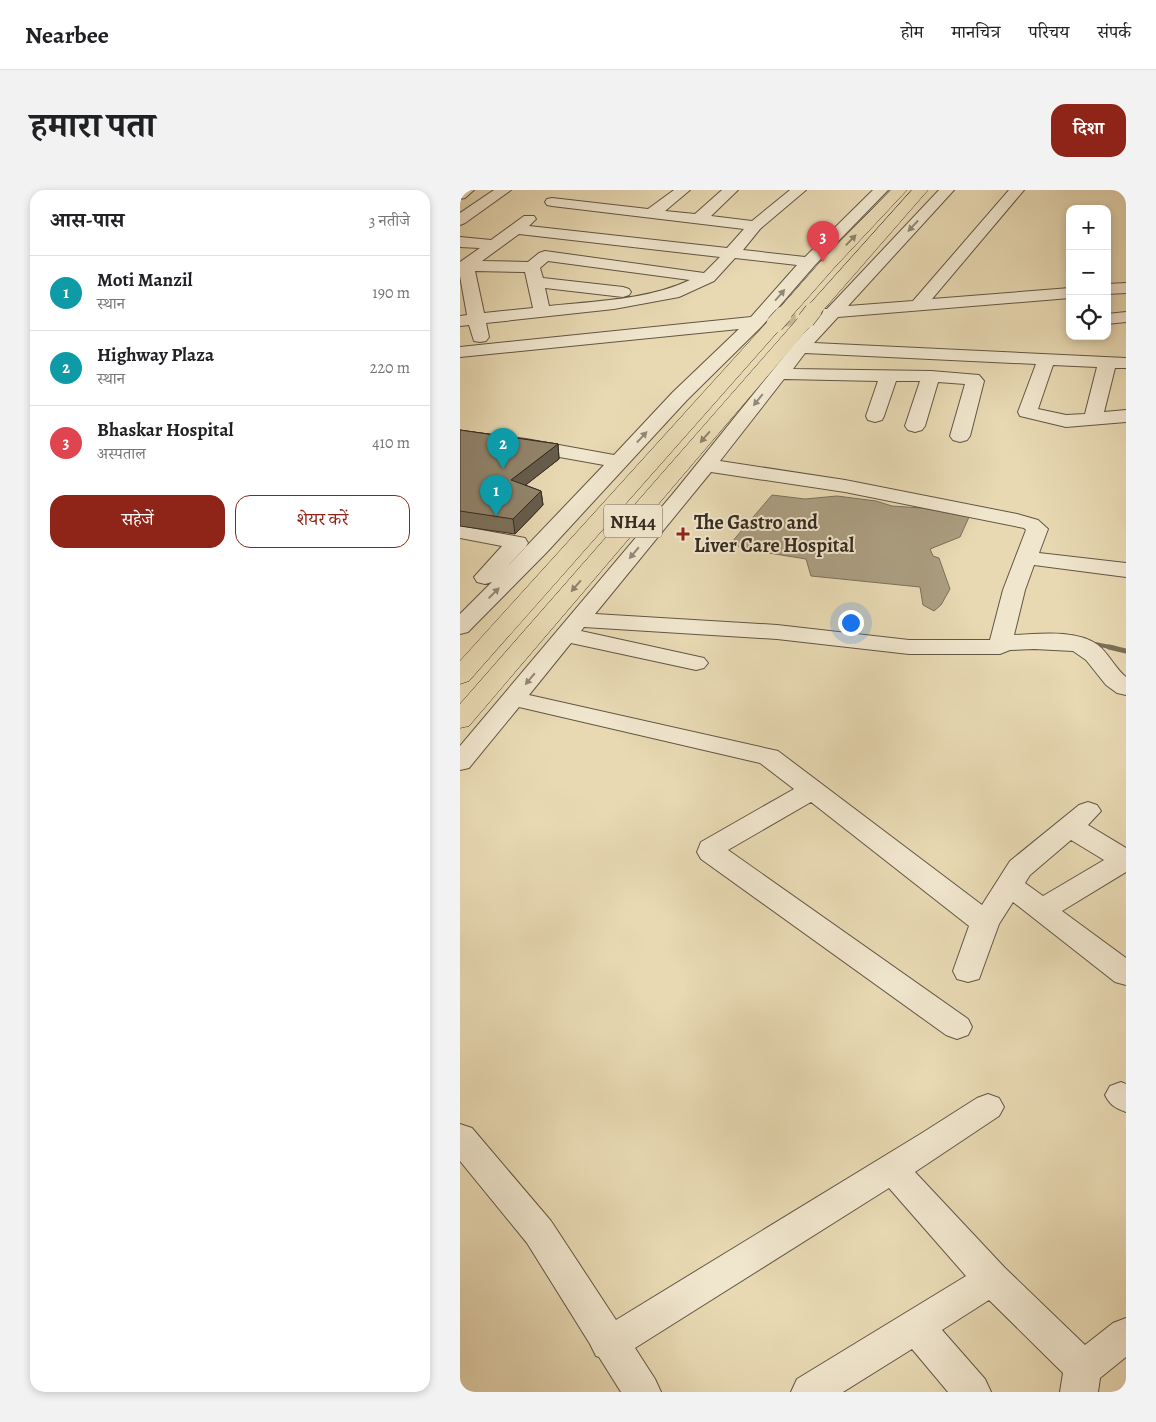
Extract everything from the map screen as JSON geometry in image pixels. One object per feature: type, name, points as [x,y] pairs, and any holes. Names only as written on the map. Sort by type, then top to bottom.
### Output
[{"type":"highway","name":"NH44","points":[[460,676],[771,320],[900,190]]},
{"type":"highway","name":"NH44","points":[[460,720],[816,315],[920,190]]},
{"type":"street","points":[[460,195],[467,190]]},
{"type":"street","points":[[462,217],[504,190]]},
{"type":"street","points":[[463,267],[552,202],[565,190]]},
{"type":"street","points":[[651,214],[683,190]]},
{"type":"street","points":[[699,219],[731,190]]},
{"type":"street","points":[[460,321],[542,312],[619,298],[673,294],[708,278],[755,226],[799,190]]},
{"type":"street","points":[[460,627],[540,547],[680,396],[771,320],[809,262],[881,190]]},
{"type":"street","points":[[460,762],[573,628],[800,348],[816,315],[947,190]]},
{"type":"street","points":[[917,307],[1017,190]]},
{"type":"street","points":[[592,206],[605,196]]},
{"type":"street","points":[[460,201],[481,205]]},
{"type":"street","points":[[552,202],[755,226]]},
{"type":"street","points":[[517,228],[809,262]]},
{"type":"street","points":[[542,312],[534,275],[545,256],[570,234]]},
{"type":"street","points":[[460,242],[495,245]]},
{"type":"street","points":[[545,256],[708,278]]},
{"type":"street","points":[[463,267],[477,320],[482,350]]},
{"type":"street","points":[[463,267],[534,275],[619,298]]},
{"type":"street","points":[[619,298],[642,269]]},
{"type":"street","points":[[1117,289],[1126,272]]},
{"type":"street","points":[[816,315],[1066,292]]},
{"type":"street","points":[[1111,319],[1126,317]]},
{"type":"street","points":[[460,352],[771,320]]},
{"type":"street","points":[[800,348],[1126,363]]},
{"type":"street","points":[[1046,360],[1027,412],[1066,421],[1126,416]]},
{"type":"street","points":[[1093,419],[1107,362]]},
{"type":"street","points":[[779,374],[931,376],[966,378],[975,381],[960,436]]},
{"type":"street","points":[[875,416],[890,376]]},
{"type":"street","points":[[916,426],[931,376]]},
{"type":"street","points":[[460,437],[526,445],[619,462]]},
{"type":"street","points":[[573,628],[777,632],[909,647],[1000,647],[1014,590],[1037,529],[1031,524],[845,486],[706,465]]},
{"type":"street","points":[[460,533],[517,543],[460,603]]},
{"type":"street","points":[[1026,558],[1126,570]]},
{"type":"street","points":[[573,628],[696,663]]},
{"type":"street","points":[[1001,643],[1064,642],[1083,646],[1093,654],[1113,679],[1126,688]]},
{"type":"street","points":[[514,698],[769,757],[985,922]]},
{"type":"street","points":[[813,790],[711,848],[711,852],[957,1028]]},
{"type":"street","points":[[968,971],[985,922],[1020,868],[1078,818],[1126,861],[1042,910]]},
{"type":"street","points":[[1009,885],[1126,974]]},
{"type":"street","points":[[610,1344],[892,1169],[988,1107]]},
{"type":"street","points":[[460,1137],[539,1232],[642,1392]]},
{"type":"street","points":[[892,1169],[992,1278],[1081,1380],[1126,1336]]},
{"type":"street","points":[[810,1392],[992,1278]]},
{"type":"street","points":[[916,1326],[972,1392]]},
{"type":"shaded area","points":[[772,495],[805,499],[837,496],[876,501],[892,506],[922,508],[969,517],[960,537],[930,549],[933,556],[939,558],[950,589],[941,605],[934,611],[923,605],[920,587],[811,576],[806,559],[744,549],[731,543]]},
{"type":"building","points":[[460,430],[558,444],[511,480],[541,491],[513,519],[460,511]]},
{"type":"waterway","points":[[1090,643],[1115,648]]},
{"type":"waterway","points":[[1109,647],[1126,651]]},
{"type":"tunnel","points":[[756,322],[830,313]]},
{"type":"place","name":"Bhaskar Hospital","points":[[823,262]]},
{"type":"place","name":"Highway Plaza","points":[[503,469]]},
{"type":"place","name":"Moti Manzil","points":[[496,516]]},
{"type":"place","name":"The Gastro and Liver Care Hospital","points":[[683,534]]}]
